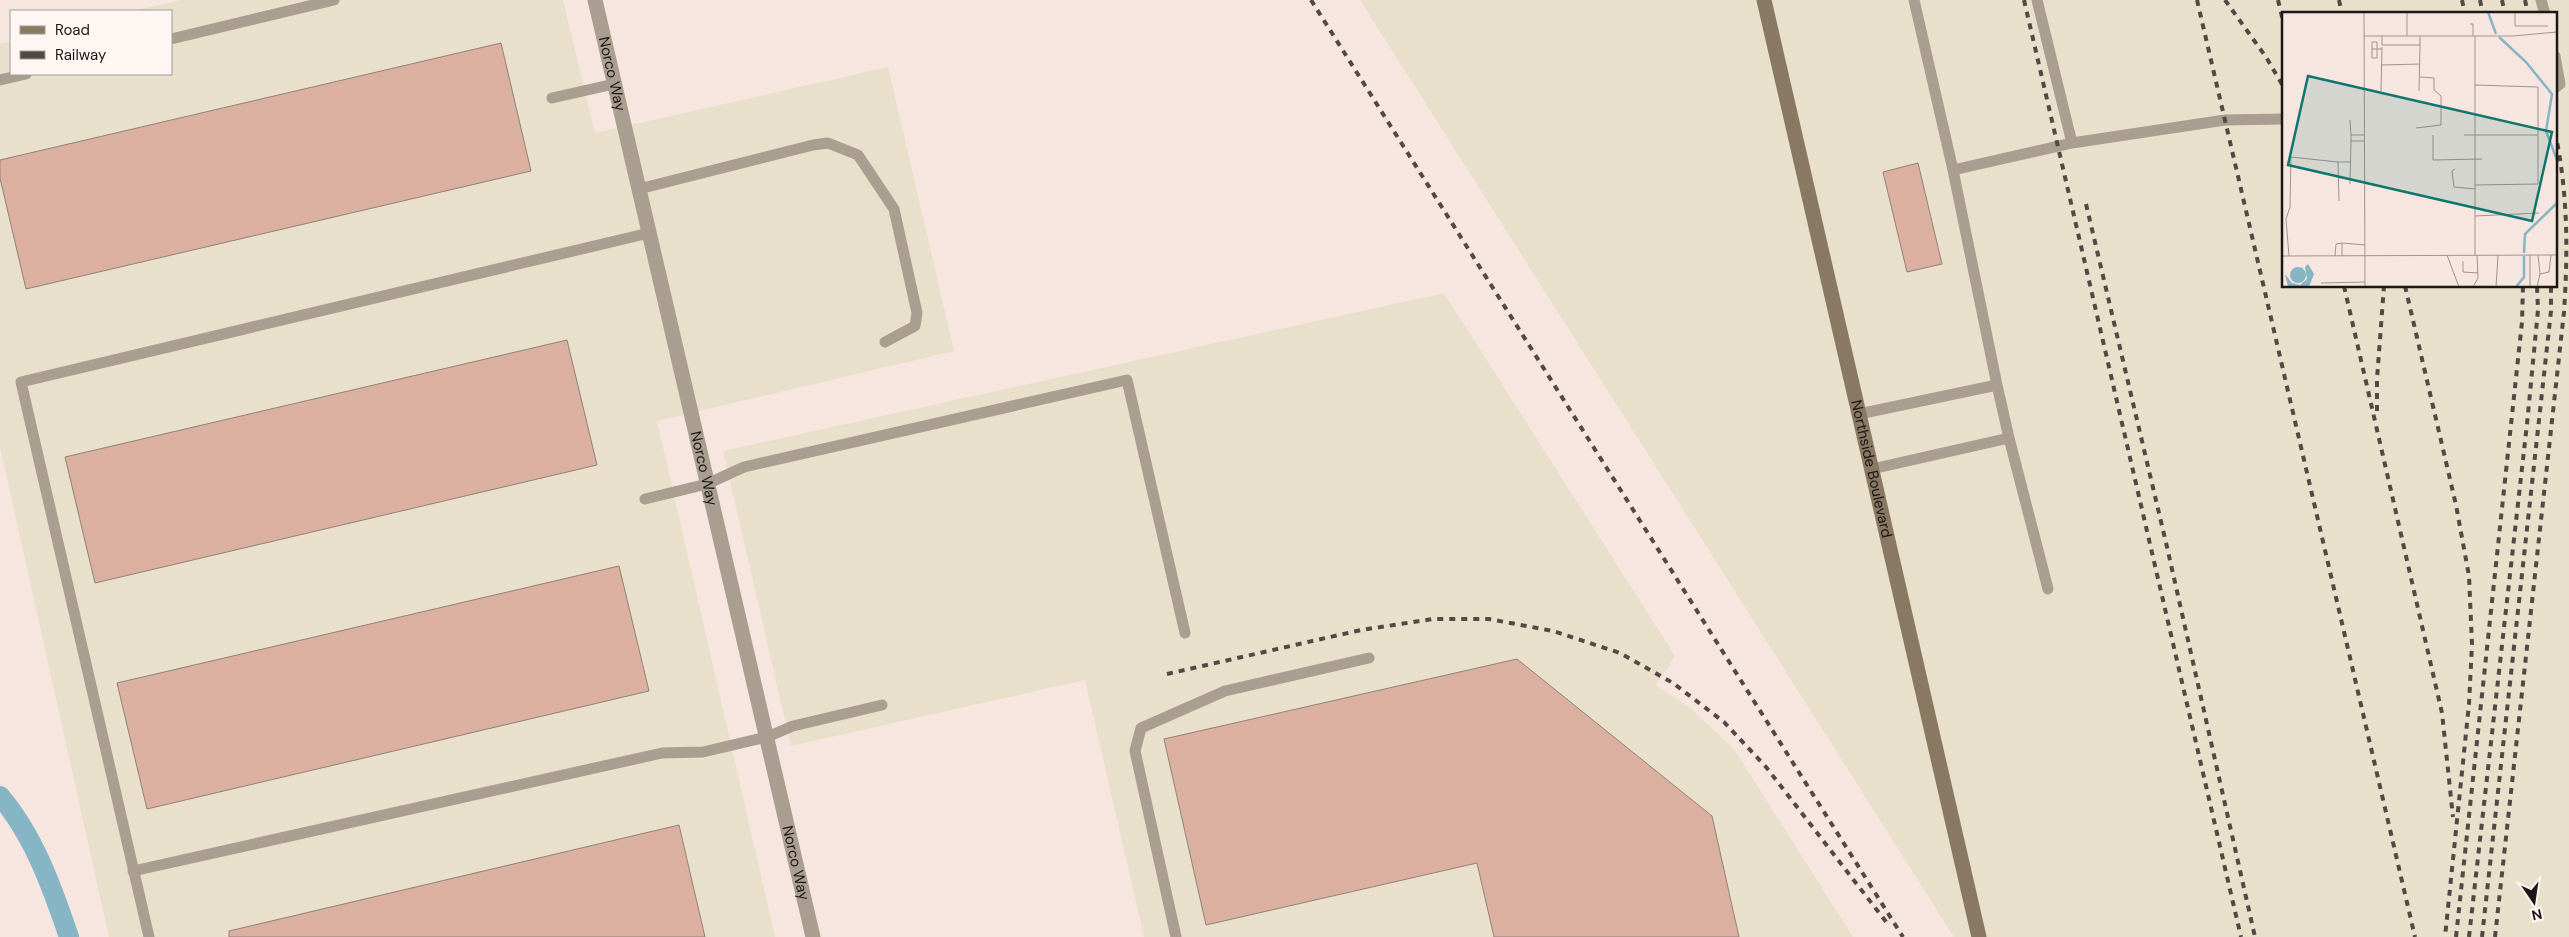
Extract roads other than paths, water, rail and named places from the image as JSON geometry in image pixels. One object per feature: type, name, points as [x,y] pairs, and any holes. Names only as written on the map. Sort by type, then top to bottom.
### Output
[{"type":"main road","name":"Northside Boulevard","points":[[1764,0],[1979,937]]},
{"type":"street","name":"Norco Way","points":[[595,0],[813,937]]},
{"type":"lane","points":[[172,39],[334,0]]},
{"type":"lane","points":[[1914,0],[1953,170],[1997,386],[2048,589]]},
{"type":"lane","points":[[2037,0],[2072,143]]},
{"type":"lane","points":[[2556,62],[2560,84],[2556,87]]},
{"type":"lane","points":[[0,80],[22,75]]},
{"type":"lane","points":[[552,98],[614,84]]},
{"type":"lane","points":[[1953,170],[2072,143],[2225,120],[2282,120]]},
{"type":"lane","points":[[639,189],[813,145],[828,143],[858,155],[894,209],[917,313],[915,326],[885,342]]},
{"type":"lane","points":[[149,937],[20,382],[649,233]]},
{"type":"lane","points":[[645,499],[707,484],[744,467],[1128,380],[1185,633]]},
{"type":"lane","points":[[1859,414],[1997,386]]},
{"type":"lane","points":[[1872,468],[2009,438]]},
{"type":"lane","points":[[1176,937],[1135,751],[1141,728],[1225,691],[1369,658]]},
{"type":"lane","points":[[133,871],[662,753],[703,752],[767,737],[793,726],[882,705]]},
{"type":"waterway","points":[[0,796],[23,828],[41,863],[69,937]]},
{"type":"railway","points":[[1311,0],[1903,937]]},
{"type":"railway","points":[[2024,0],[2241,937]]},
{"type":"railway","points":[[2197,0],[2415,937]]},
{"type":"railway","points":[[2225,0],[2266,57],[2282,84]]},
{"type":"railway","points":[[2278,0],[2282,17]]},
{"type":"railway","points":[[2339,0],[2342,12]]},
{"type":"railway","points":[[2462,0],[2465,12]]},
{"type":"railway","points":[[2480,0],[2483,12]]},
{"type":"railway","points":[[2502,0],[2505,12]]},
{"type":"railway","points":[[2525,0],[2528,12]]},
{"type":"railway","points":[[2495,937],[2564,312],[2566,267],[2565,200],[2556,138]]},
{"type":"railway","points":[[2086,204],[2167,547],[2255,937]]},
{"type":"railway","points":[[2344,288],[2442,713],[2453,817]]},
{"type":"railway","points":[[2377,411],[2377,379],[2384,288]]},
{"type":"railway","points":[[2405,288],[2456,505],[2469,576],[2472,644],[2469,704],[2445,937]]},
{"type":"railway","points":[[2456,937],[2522,322],[2523,288]]},
{"type":"railway","points":[[2469,937],[2527,424],[2538,310],[2537,288]]},
{"type":"railway","points":[[2482,937],[2551,311],[2551,288]]},
{"type":"railway","points":[[1167,674],[1361,630],[1433,619],[1489,619],[1553,631],[1620,653],[1673,683],[1724,722],[1766,767],[1887,923]]}]
